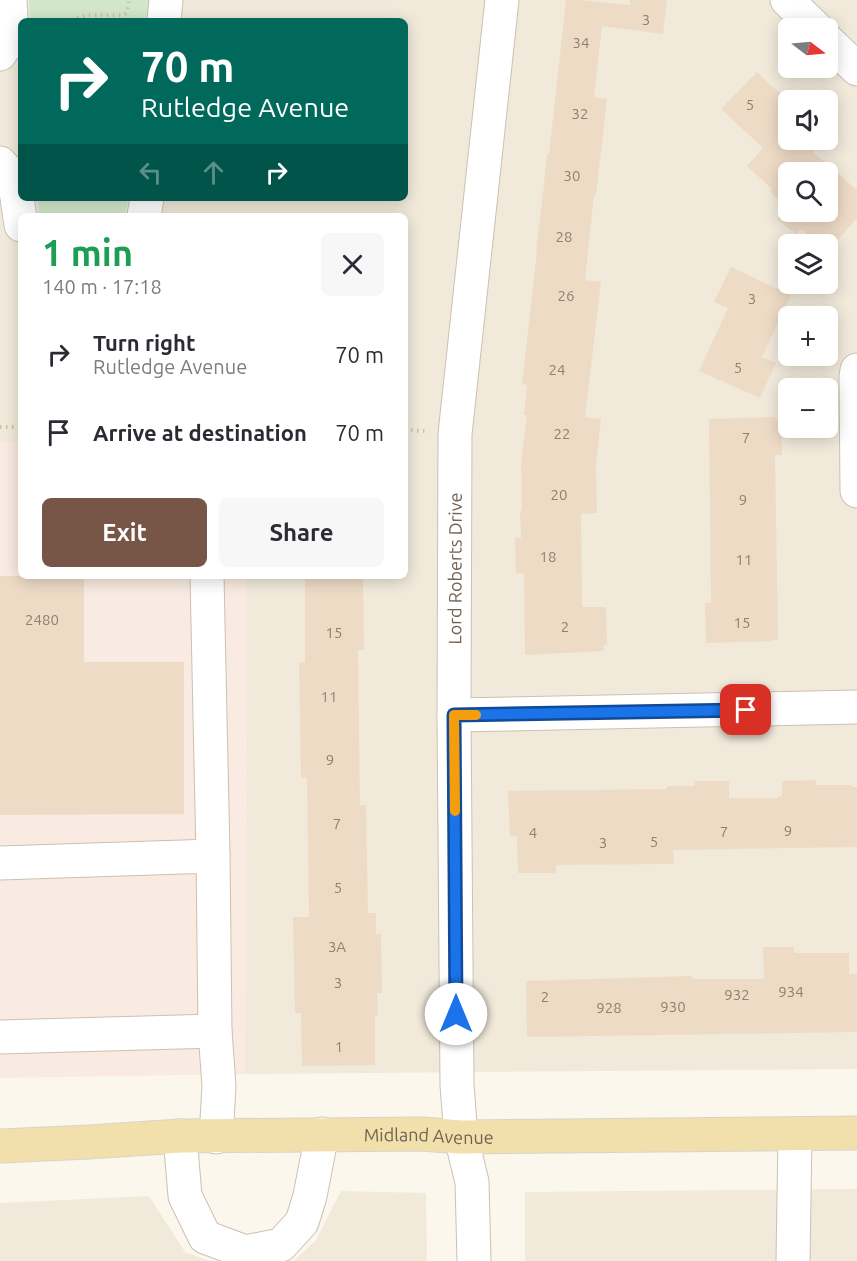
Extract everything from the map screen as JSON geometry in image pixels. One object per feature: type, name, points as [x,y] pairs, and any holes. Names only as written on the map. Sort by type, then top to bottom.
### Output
[{"type":"main road","name":"Midland Avenue","points":[[0,1146],[180,1136],[422,1134],[460,1137],[857,1133]]},
{"type":"street","points":[[10,0],[11,46]]},
{"type":"street","points":[[164,18],[166,0]]},
{"type":"street","name":"Lord Roberts Drive","points":[[474,1261],[472,1182],[460,1137],[457,1086],[454,715],[455,434],[502,0]]},
{"type":"street","points":[[787,0],[806,18]]},
{"type":"street","points":[[838,50],[857,69]]},
{"type":"street","points":[[14,172],[19,213]]},
{"type":"street","points":[[857,370],[857,491]]},
{"type":"street","points":[[207,579],[215,1031],[219,1086],[216,1137]]},
{"type":"street","points":[[454,715],[857,707]]},
{"type":"street","points":[[0,863],[213,856]]},
{"type":"street","points":[[0,1037],[215,1031]]},
{"type":"street","points":[[180,1136],[185,1196],[205,1237],[245,1252],[281,1245],[302,1222],[310,1196],[322,1134]]},
{"type":"street","points":[[793,1261],[795,1134]]},
{"type":"path","points":[[78,18],[85,15],[125,14],[129,0]]},
{"type":"path","points":[[0,427],[18,427]]},
{"type":"shaded area","points":[[0,0],[857,0],[857,1069],[245,1074],[246,579],[408,579],[408,213],[18,213],[18,443],[0,443]]},
{"type":"shaded area","points":[[0,443],[18,443],[18,579],[246,579],[245,1074],[0,1078]]},
{"type":"shaded area","points":[[857,1189],[857,1261],[525,1261],[525,1192]]},
{"type":"shaded area","points":[[341,1191],[426,1193],[427,1261],[294,1261],[316,1240]]},
{"type":"shaded area","points":[[149,1196],[185,1252],[210,1261],[0,1261],[0,1203]]},
{"type":"green space","points":[[29,0],[152,0],[150,18],[30,18]]},
{"type":"green space","points":[[38,201],[128,201],[126,213],[39,213]]},
{"type":"building","points":[[566,0],[630,5],[630,0],[667,0],[663,34],[602,26],[594,97],[607,99],[585,280],[601,282],[585,417],[601,419],[596,464],[597,513],[581,514],[582,607],[606,607],[607,645],[604,645],[604,651],[525,655],[524,573],[516,573],[515,538],[521,538],[521,462],[527,415],[524,415],[527,385],[522,384]]},
{"type":"building","points":[[757,72],[778,92],[778,150],[815,150],[813,152],[825,162],[778,162],[778,200],[770,192],[772,189],[747,166],[763,148],[721,109]]},
{"type":"building","points":[[838,174],[857,190],[857,218],[838,240],[838,234],[807,234],[801,229],[796,234],[781,222],[838,222]]},
{"type":"building","points":[[731,267],[778,289],[778,294],[791,295],[786,306],[778,306],[778,323],[762,357],[776,363],[760,398],[699,371],[728,308],[714,302]]},
{"type":"building","points":[[775,417],[775,420],[778,420],[778,438],[782,438],[782,455],[775,455],[778,640],[706,643],[705,603],[711,603],[709,419]]},
{"type":"building","points":[[0,576],[18,576],[18,579],[84,579],[84,662],[184,662],[184,814],[0,815]]},
{"type":"building","points":[[305,579],[363,579],[364,650],[358,650],[360,805],[366,805],[368,913],[376,913],[376,934],[381,934],[382,993],[377,993],[375,1065],[302,1066],[301,1013],[295,1013],[293,917],[309,917],[307,778],[301,778],[299,663],[305,662]]},
{"type":"building","points":[[816,780],[816,785],[857,787],[857,847],[673,850],[674,864],[556,865],[556,873],[518,873],[517,836],[510,836],[508,791],[667,789],[667,786],[695,786],[695,781],[729,781],[729,798],[778,798],[782,796],[782,781]]},
{"type":"building","points":[[763,947],[794,947],[794,953],[849,953],[849,974],[857,974],[857,1032],[527,1037],[526,981],[692,976],[692,979],[764,979]]},
{"type":"slow traffic","points":[[455,811],[454,715],[476,715]]},
{"type":"route","points":[[456,1014],[454,715],[746,710]]}]
